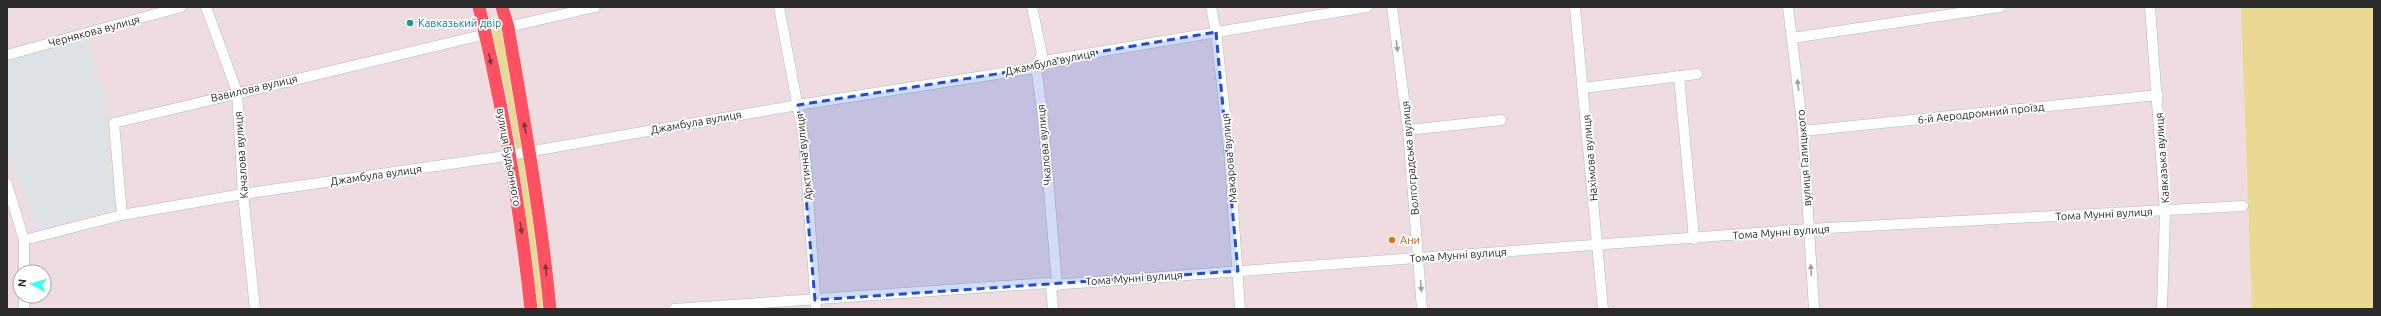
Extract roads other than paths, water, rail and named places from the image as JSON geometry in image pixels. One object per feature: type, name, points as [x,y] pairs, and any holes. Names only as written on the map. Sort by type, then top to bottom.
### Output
[{"type":"main road","name":"вулиця Будьонного","points":[[479,7],[486,34],[509,155],[525,254],[531,309]]},
{"type":"main road","name":"вулиця Будьонного","points":[[502,7],[508,27],[529,151],[544,251],[550,309]]},
{"type":"street","name":"Чернякова вулиця","points":[[7,55],[181,7]]},
{"type":"street","name":"Качалова вулиця","points":[[206,7],[237,92],[243,194],[255,309]]},
{"type":"street","points":[[508,27],[595,7]]},
{"type":"street","name":"Арктична вулиця","points":[[779,7],[804,140],[816,305]]},
{"type":"street","name":"Чкалова вулиця","points":[[1032,7],[1042,54],[1036,66],[1043,118],[1054,285],[1053,309]]},
{"type":"street","name":"Макарова вулиця","points":[[1211,7],[1216,32],[1229,150],[1240,309]]},
{"type":"street","name":"Джамбула вулиця","points":[[24,240],[122,215],[243,194],[509,155],[798,105],[1042,66],[1050,60],[1367,7]]},
{"type":"street","name":"Волгоградська вулиця","points":[[1392,7],[1408,130],[1422,309]]},
{"type":"street","name":"Нахімова вулиця","points":[[1575,7],[1603,309]]},
{"type":"street","name":"вулиця Галицького","points":[[1788,7],[1803,131],[1814,309]]},
{"type":"street","points":[[1792,38],[2000,7]]},
{"type":"street","name":"Кавказька вулиця","points":[[2150,7],[2166,211],[2162,309]]},
{"type":"street","name":"Вавилова вулиця","points":[[122,215],[114,123],[237,92],[486,34]]},
{"type":"street","points":[[1583,88],[1697,74]]},
{"type":"street","points":[[1679,76],[1694,239]]},
{"type":"street","name":"6-й Аеродромний проїзд","points":[[1803,131],[2158,95]]},
{"type":"street","points":[[1408,130],[1501,120]]},
{"type":"street","points":[[7,184],[24,240],[24,264]]},
{"type":"street","name":"Тома Мунні вулиця","points":[[674,309],[816,305],[1048,283],[1054,285],[1238,270],[1694,239],[1809,229],[2243,206]]},
{"type":"place","name":"Кавказький двір","points":[[410,23]]},
{"type":"place","name":"Ани","points":[[1392,240]]}]
